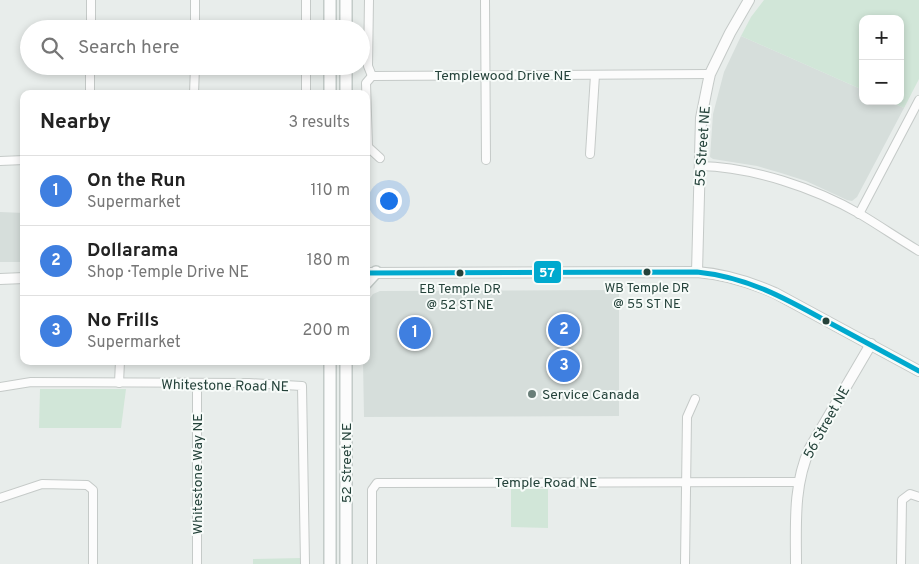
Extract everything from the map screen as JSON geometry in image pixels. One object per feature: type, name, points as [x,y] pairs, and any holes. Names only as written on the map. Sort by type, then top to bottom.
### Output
[{"type":"main road","points":[[330,0],[330,20]]},
{"type":"main road","points":[[346,0],[346,20]]},
{"type":"main road","points":[[330,75],[330,90]]},
{"type":"main road","points":[[346,75],[346,90]]},
{"type":"main road","name":"52 Street NE","points":[[330,365],[330,564]]},
{"type":"main road","name":"52 Street NE","points":[[346,365],[346,564]]},
{"type":"street","points":[[91,0],[91,20]]},
{"type":"street","points":[[195,0],[195,20]]},
{"type":"street","points":[[306,0],[306,20]]},
{"type":"street","points":[[368,0],[368,20]]},
{"type":"street","points":[[485,0],[486,160]]},
{"type":"street","name":"55 Street NE","points":[[697,272],[701,118],[710,74],[749,0]]},
{"type":"street","points":[[366,90],[366,82],[372,76],[370,71]]},
{"type":"street","name":"Templewood Drive NE","points":[[372,76],[710,74]]},
{"type":"street","points":[[90,75],[90,90]]},
{"type":"street","points":[[194,90],[195,75]]},
{"type":"street","points":[[306,75],[306,90]]},
{"type":"street","points":[[590,154],[595,75]]},
{"type":"street","points":[[859,214],[919,102]]},
{"type":"street","points":[[370,148],[380,158]]},
{"type":"street","points":[[0,161],[20,160]]},
{"type":"street","points":[[700,166],[736,169],[776,178],[859,214],[919,251]]},
{"type":"street","points":[[371,272],[697,272],[729,276],[755,284],[775,293],[919,371]]},
{"type":"street","points":[[0,279],[20,278]]},
{"type":"street","name":"56 Street NE","points":[[796,564],[796,499],[802,464],[871,344]]},
{"type":"street","points":[[119,383],[120,365]]},
{"type":"street","name":"Whitestone Road NE","points":[[0,387],[31,382],[249,383],[302,386],[305,564]]},
{"type":"street","name":"Whitestone Way NE","points":[[197,384],[197,564]]},
{"type":"street","points":[[685,564],[687,417],[694,398]]},
{"type":"street","name":"Temple Road NE","points":[[372,564],[372,490],[377,483],[799,482]]},
{"type":"street","points":[[0,498],[42,484],[87,485],[93,490],[93,564]]},
{"type":"street","points":[[901,564],[902,500],[910,494],[919,497]]},
{"type":"shaded area","points":[[741,36],[859,88],[859,105],[897,105],[904,108],[857,197],[852,201],[847,200],[806,181],[781,173],[757,166],[710,157],[713,114],[724,72]]},
{"type":"shaded area","points":[[0,212],[20,213],[20,262],[0,262]]},
{"type":"shaded area","points":[[619,290],[619,416],[364,417],[363,365],[370,365],[370,298],[373,294],[380,291]]},
{"type":"green space","points":[[764,0],[919,0],[919,79],[904,108],[897,105],[904,105],[904,15],[859,15],[859,88],[741,36],[751,17]]},
{"type":"green space","points":[[40,389],[126,389],[121,428],[39,428]]},
{"type":"green space","points":[[511,489],[548,489],[548,528],[511,527]]},
{"type":"green space","points":[[301,558],[301,564],[253,564],[253,559]]},
{"type":"transit line","name":"57","points":[[370,273],[697,272],[715,275],[749,284],[781,297],[919,371]]},
{"type":"place","name":"WB Temple DR @ 55 ST NE","points":[[647,272]]},
{"type":"place","name":"EB Temple DR @ 52 ST NE","points":[[460,273]]},
{"type":"place","name":"Dollarama","points":[[564,330]]},
{"type":"place","name":"On the Run","points":[[415,333]]},
{"type":"place","name":"No Frills","points":[[564,366]]},
{"type":"place","name":"Service Canada","points":[[532,394]]}]
